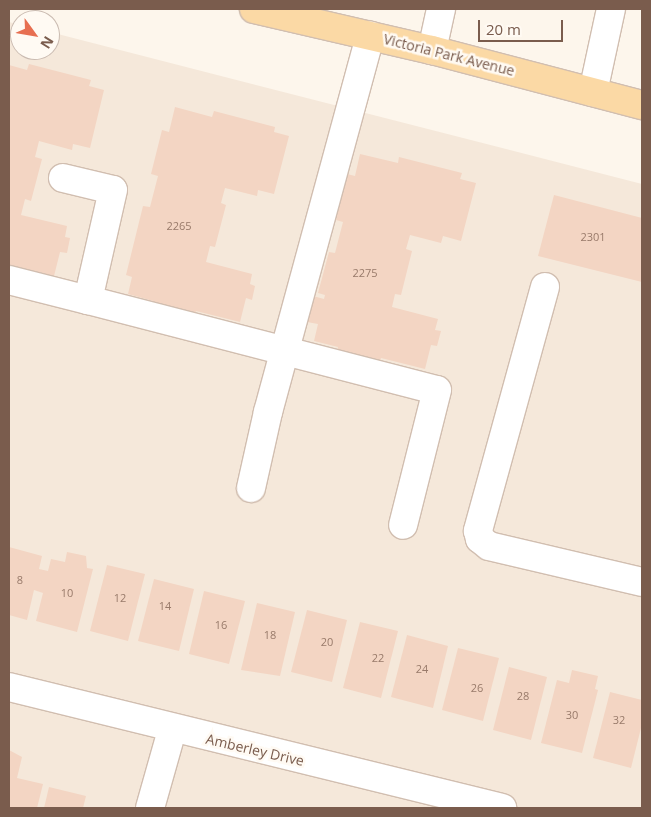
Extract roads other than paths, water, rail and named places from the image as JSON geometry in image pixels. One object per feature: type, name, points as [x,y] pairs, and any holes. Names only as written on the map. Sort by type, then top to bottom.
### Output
[{"type":"main road","name":"Victoria Park Avenue","points":[[254,9],[432,50],[642,106]]},
{"type":"street","points":[[432,50],[441,9]]},
{"type":"street","points":[[593,92],[611,9]]},
{"type":"street","points":[[251,488],[286,349],[370,36]]},
{"type":"street","points":[[63,178],[113,190],[88,300]]},
{"type":"street","points":[[9,280],[286,349],[437,390],[403,525]]},
{"type":"street","points":[[545,287],[478,531],[480,539],[489,546],[642,582]]},
{"type":"street","name":"Amberley Drive","points":[[9,687],[172,730],[502,808]]},
{"type":"street","points":[[150,808],[172,730]]}]
